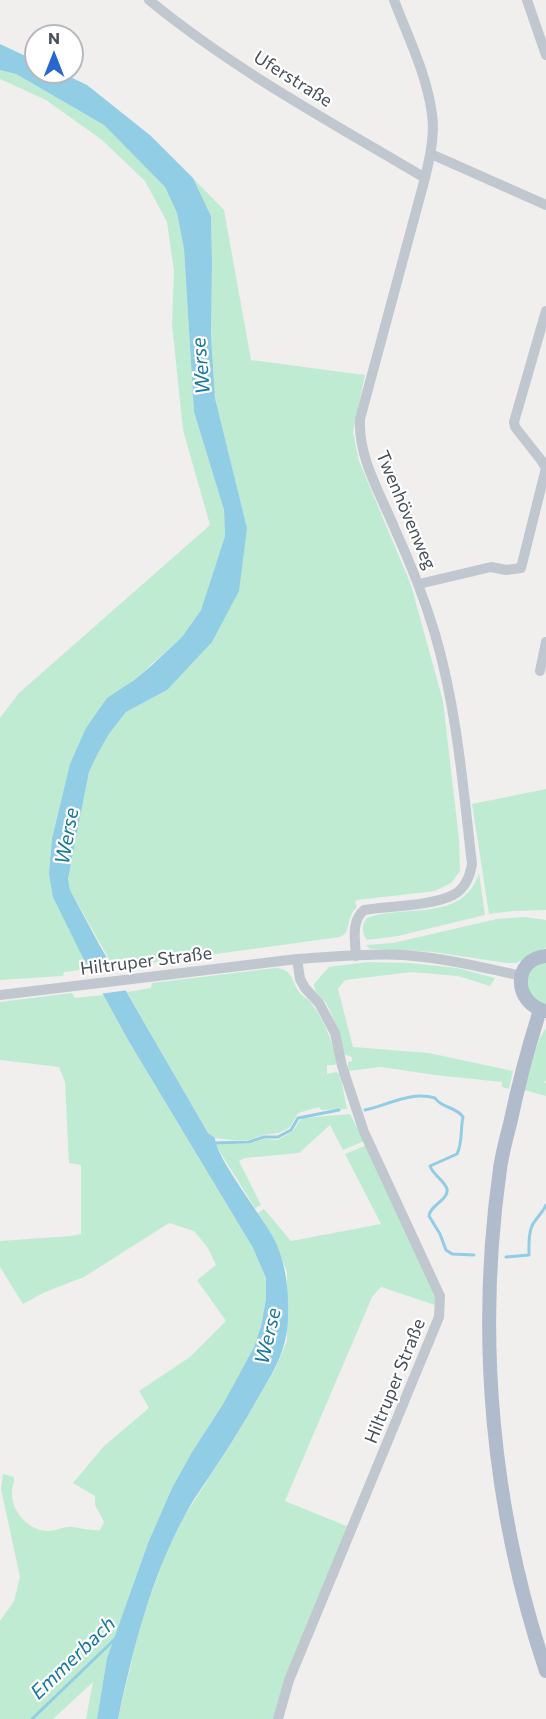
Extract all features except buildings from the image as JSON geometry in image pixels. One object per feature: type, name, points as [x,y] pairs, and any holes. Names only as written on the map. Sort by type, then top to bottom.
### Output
[{"type":"main road","points":[[546,956],[532,960],[522,976],[521,987],[525,999],[543,1011],[523,1064],[500,1167],[492,1238],[489,1326],[492,1410],[505,1504],[517,1569],[546,1671]]},
{"type":"street","name":"Uferstraße","points":[[149,0],[176,22],[267,85],[426,178]]},
{"type":"street","name":"Twenhövenweg","points":[[356,956],[355,923],[357,915],[364,909],[437,900],[454,895],[465,885],[472,864],[452,705],[436,636],[419,585],[365,458],[360,434],[363,409],[431,154],[433,115],[426,85],[394,0]]},
{"type":"street","points":[[527,0],[546,55]]},
{"type":"street","points":[[431,154],[546,205]]},
{"type":"street","points":[[419,585],[491,567],[506,570],[521,568],[546,468],[514,427],[514,422],[546,311]]},
{"type":"street","points":[[540,671],[546,642]]},
{"type":"street","name":"Hiltruper Straße","points":[[0,995],[297,959],[356,956],[401,955],[437,958],[465,962],[522,976]]},
{"type":"street","name":"Hiltruper Straße","points":[[278,1719],[290,1680],[439,1317],[440,1296],[364,1132],[342,1066],[335,1034],[319,1004],[300,979],[297,959]]},
{"type":"green space","points":[[0,70],[16,74],[24,79],[24,84],[33,84],[104,125],[165,187],[177,213],[184,249],[194,412],[224,510],[225,536],[201,610],[182,637],[133,681],[52,839],[84,960],[89,969],[64,972],[63,976],[0,980],[0,718],[19,693],[210,525],[183,430],[172,324],[174,271],[167,222],[145,181],[102,140],[46,100],[0,79]]},
{"type":"green space","points":[[193,178],[224,210],[251,360],[365,375],[353,432],[359,461],[411,585],[443,701],[459,839],[460,871],[451,883],[435,891],[357,900],[355,902],[357,907],[351,916],[346,933],[340,937],[114,968],[70,890],[68,879],[89,772],[109,734],[126,712],[167,690],[247,528],[215,398],[211,335],[211,216]]},
{"type":"green space","points":[[546,789],[546,910],[489,914],[472,804]]},
{"type":"green space","points":[[479,873],[485,915],[398,936],[367,940],[365,938],[363,926],[367,918],[447,906],[460,899],[471,889]]},
{"type":"green space","points":[[525,917],[546,920],[546,948],[516,963],[433,952],[370,949],[366,945],[393,943],[497,919]]},
{"type":"green space","points":[[546,961],[546,1004],[532,995],[527,983],[532,970]]},
{"type":"green space","points":[[368,962],[457,968],[495,978],[490,986],[458,976],[412,972],[345,980],[338,989],[353,1047],[429,1053],[513,1071],[509,1089],[502,1087],[502,1082],[381,1067],[348,1071],[348,1062],[352,1061],[352,1057],[343,1054],[332,1015],[326,1003],[316,992],[314,984],[329,967]]},
{"type":"green space","points":[[275,968],[285,970],[291,976],[299,992],[310,1002],[323,1023],[337,1062],[335,1065],[327,1065],[327,1074],[336,1072],[340,1074],[347,1109],[322,1110],[319,1107],[298,1113],[290,1127],[279,1133],[249,1140],[215,1138],[208,1133],[127,992],[151,988],[152,983]]},
{"type":"green space","points":[[72,993],[75,998],[103,995],[253,1248],[266,1278],[266,1299],[254,1347],[223,1404],[172,1488],[148,1543],[107,1658],[97,1719],[86,1719],[93,1682],[53,1719],[0,1719],[0,1621],[14,1601],[20,1577],[1,1489],[3,1474],[14,1477],[12,1499],[14,1506],[28,1524],[49,1531],[69,1527],[100,1530],[104,1522],[95,1505],[95,1496],[73,1483],[104,1446],[149,1408],[139,1391],[190,1357],[226,1321],[197,1280],[216,1265],[208,1248],[194,1231],[169,1223],[84,1277],[43,1293],[23,1304],[0,1267],[0,1241],[81,1234],[81,1165],[69,1163],[65,1082],[59,1067],[0,1060],[0,1002]]},
{"type":"green space","points":[[546,1028],[546,1080],[544,1083],[546,1083],[546,1096],[524,1090],[539,1039]]},
{"type":"green space","points":[[350,1114],[364,1141],[343,1150],[330,1125],[299,1153],[245,1158],[239,1161],[261,1205],[255,1208],[215,1144],[249,1144],[264,1139],[278,1140],[293,1131],[304,1118]]},
{"type":"green space","points":[[367,1145],[436,1296],[435,1305],[381,1287],[372,1297],[285,1501],[349,1527],[275,1719],[118,1719],[141,1621],[166,1553],[185,1515],[236,1436],[275,1369],[287,1341],[287,1272],[272,1235],[258,1213],[264,1209],[291,1241],[381,1224],[345,1154]]},
{"type":"water","points":[[0,44],[24,55],[24,79],[0,70]]},
{"type":"water","name":"Werse","points":[[33,84],[87,85],[151,136],[193,178],[211,216],[211,335],[215,398],[247,528],[239,591],[212,642],[167,690],[126,712],[98,753],[89,772],[68,879],[70,890],[100,946],[208,1133],[215,1138],[222,1158],[272,1235],[286,1275],[288,1296],[287,1330],[274,1369],[236,1435],[190,1505],[161,1565],[144,1615],[118,1719],[97,1719],[107,1658],[148,1543],[172,1488],[223,1404],[254,1347],[266,1299],[266,1278],[253,1248],[128,1040],[84,960],[53,897],[49,874],[52,839],[70,764],[86,728],[107,698],[133,681],[182,637],[201,610],[225,536],[224,510],[194,412],[184,249],[177,213],[165,187],[104,125]]},
{"type":"pier","points":[[118,970],[129,990],[99,994],[88,973]]},
{"type":"waterway","points":[[365,1110],[408,1097],[426,1096],[435,1098],[463,1117],[457,1154],[430,1166],[444,1183],[447,1193],[429,1216],[446,1250],[452,1254],[474,1255]]},
{"type":"waterway","points":[[211,1143],[249,1142],[264,1137],[278,1137],[291,1130],[298,1118],[339,1110]]},
{"type":"waterway","points":[[506,1257],[529,1255],[531,1228],[546,1205]]},
{"type":"waterway","name":"Emmerbach","points":[[32,1719],[115,1639]]}]
